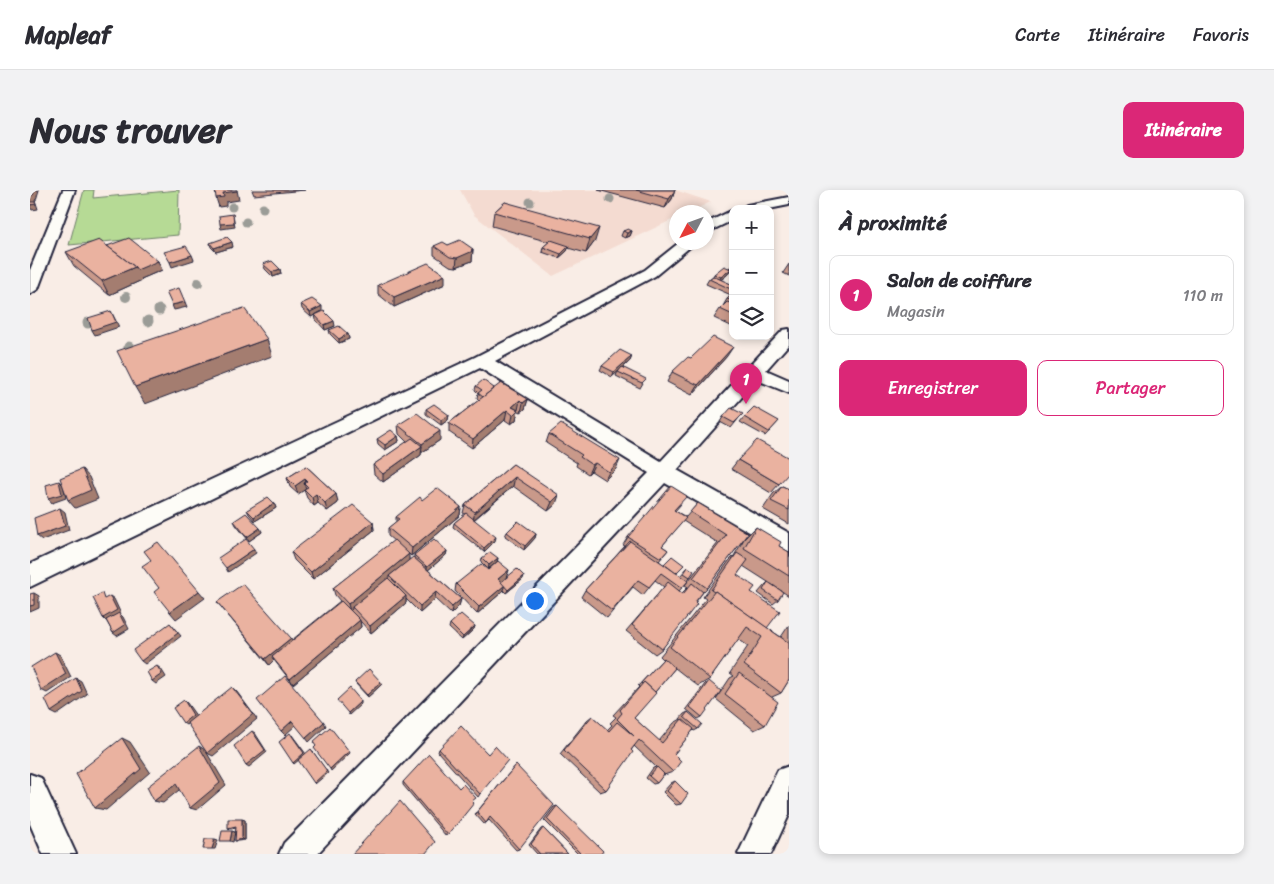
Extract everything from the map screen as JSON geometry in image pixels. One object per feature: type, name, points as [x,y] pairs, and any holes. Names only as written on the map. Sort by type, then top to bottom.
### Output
[{"type":"street","points":[[30,289],[69,190]]},
{"type":"street","points":[[768,205],[789,201]]},
{"type":"street","points":[[714,225],[729,216]]},
{"type":"street","points":[[30,576],[481,361],[650,273],[679,250]]},
{"type":"street","points":[[296,854],[663,472],[753,371],[789,334]]},
{"type":"street","points":[[481,361],[663,472],[789,545]]},
{"type":"street","points":[[753,371],[789,387]]},
{"type":"street","points":[[758,852],[789,781]]},
{"type":"street","points":[[30,789],[60,854]]},
{"type":"shaded area","points":[[460,190],[675,190],[711,202],[704,205],[669,205],[669,221],[553,276],[474,215]]},
{"type":"green space","points":[[84,190],[94,190],[93,198],[179,190],[178,235],[69,245]]},
{"type":"building","points":[[30,190],[35,190],[33,195],[30,195]]},
{"type":"building","points":[[215,190],[237,191],[223,193],[224,197],[216,198]]},
{"type":"building","points":[[636,190],[675,190],[669,199]]},
{"type":"building","points":[[505,202],[599,228],[590,239],[494,212]]},
{"type":"building","points":[[233,214],[234,223],[220,224],[219,216]]},
{"type":"building","points":[[628,229],[632,231],[627,233],[623,231]]},
{"type":"building","points":[[227,237],[232,242],[214,248],[210,243]]},
{"type":"building","points":[[129,238],[158,261],[137,270],[107,246]]},
{"type":"building","points":[[99,240],[135,267],[102,281],[66,252]]},
{"type":"building","points":[[460,240],[473,249],[471,250],[473,251],[457,258],[450,257],[434,246],[443,242],[448,245]]},
{"type":"building","points":[[551,240],[569,246],[561,254],[543,247]]},
{"type":"building","points":[[186,246],[192,255],[170,262],[164,252]]},
{"type":"building","points":[[272,261],[280,269],[272,272],[263,264]]},
{"type":"building","points":[[428,263],[445,275],[394,297],[378,285]]},
{"type":"building","points":[[724,266],[729,268],[729,271],[721,277],[714,274]]},
{"type":"building","points":[[713,276],[729,283],[729,288],[709,279]]},
{"type":"building","points":[[179,288],[185,302],[172,305],[166,292]]},
{"type":"building","points":[[312,299],[322,306],[310,312],[301,304]]},
{"type":"building","points":[[727,302],[729,303],[729,313],[720,309]]},
{"type":"building","points":[[244,308],[267,339],[135,387],[117,351]]},
{"type":"building","points":[[111,311],[116,322],[92,330],[88,318]]},
{"type":"building","points":[[324,311],[334,321],[324,325],[315,315]]},
{"type":"building","points":[[339,326],[348,334],[339,339],[329,330]]},
{"type":"building","points":[[713,337],[733,347],[698,385],[672,372],[688,357],[691,358]]},
{"type":"building","points":[[620,350],[632,356],[614,372],[602,366]]},
{"type":"building","points":[[622,367],[646,379],[642,383],[618,372]]},
{"type":"building","points":[[483,380],[494,388],[483,397],[478,393],[482,390],[476,386]]},
{"type":"building","points":[[501,383],[528,399],[523,403],[520,400],[512,407],[518,410],[513,415],[507,410],[473,439],[449,423]]},
{"type":"building","points":[[434,404],[449,415],[441,420],[426,409]]},
{"type":"building","points":[[754,407],[779,421],[769,432],[744,417]]},
{"type":"building","points":[[731,408],[743,414],[734,423],[723,417]]},
{"type":"building","points":[[417,413],[440,431],[422,444],[398,425]]},
{"type":"building","points":[[561,424],[620,460],[609,472],[595,463],[592,465],[580,457],[582,455],[549,434]]},
{"type":"building","points":[[391,430],[398,436],[385,445],[377,439]]},
{"type":"building","points":[[412,438],[422,446],[383,474],[373,465]]},
{"type":"building","points":[[757,440],[789,458],[789,473],[779,484],[738,460]]},
{"type":"building","points":[[513,464],[559,495],[552,502],[515,477],[475,512],[465,505]]},
{"type":"building","points":[[306,466],[336,494],[325,503],[316,494],[312,497],[304,489],[308,487],[304,483],[307,481],[305,479],[295,486],[287,478]]},
{"type":"building","points":[[82,469],[91,490],[68,500],[60,478]]},
{"type":"building","points":[[59,481],[62,494],[48,498],[46,485]]},
{"type":"building","points":[[671,486],[687,496],[674,510],[686,518],[662,546],[668,550],[661,558],[628,537]]},
{"type":"building","points":[[782,486],[789,489],[789,510],[771,501]]},
{"type":"building","points":[[437,488],[461,507],[412,548],[388,528],[399,519],[396,517],[420,497],[422,500]]},
{"type":"building","points":[[268,497],[274,503],[254,517],[247,510]]},
{"type":"building","points":[[698,503],[748,533],[707,588],[693,578],[726,535],[690,512]]},
{"type":"building","points":[[353,505],[373,522],[311,572],[291,552]]},
{"type":"building","points":[[60,508],[65,526],[37,536],[34,518]]},
{"type":"building","points":[[246,513],[260,528],[247,537],[234,521]]},
{"type":"building","points":[[466,513],[496,537],[484,548],[454,523]]},
{"type":"building","points":[[518,521],[536,534],[525,546],[507,532]]},
{"type":"building","points":[[756,527],[781,542],[779,546],[789,552],[789,576],[744,548]]},
{"type":"building","points":[[246,539],[254,549],[226,568],[218,558]]},
{"type":"building","points":[[434,539],[447,551],[427,567],[414,555]]},
{"type":"building","points":[[394,540],[409,554],[348,604],[333,588]]},
{"type":"building","points":[[630,541],[688,581],[682,588],[661,573],[649,587],[638,580],[612,611],[585,590]]},
{"type":"building","points":[[158,542],[199,591],[170,612],[154,592],[159,588],[142,566],[151,560],[144,551]]},
{"type":"building","points":[[490,552],[498,558],[489,565],[482,558]]},
{"type":"building","points":[[737,553],[748,560],[737,575],[755,587],[751,592],[780,611],[767,628],[711,590]]},
{"type":"building","points":[[672,556],[684,565],[676,573],[664,564]]},
{"type":"building","points":[[413,557],[461,599],[452,607],[436,592],[420,606],[389,576]]},
{"type":"building","points":[[498,561],[509,570],[498,579],[505,585],[479,607],[456,584],[481,564],[488,570]]},
{"type":"building","points":[[688,567],[694,571],[690,577],[684,573]]},
{"type":"building","points":[[517,569],[524,576],[508,590],[501,582]]},
{"type":"building","points":[[388,578],[406,596],[370,626],[352,607]]},
{"type":"building","points":[[668,582],[683,594],[692,583],[703,592],[695,602],[697,604],[662,649],[632,625]]},
{"type":"building","points":[[768,582],[783,592],[778,600],[763,590]]},
{"type":"building","points":[[243,584],[291,638],[265,659],[217,602]]},
{"type":"building","points":[[715,591],[789,643],[789,680],[781,693],[744,665],[762,637],[747,627],[710,679],[670,647]]},
{"type":"building","points":[[34,593],[34,605],[30,606],[30,594]]},
{"type":"building","points":[[102,593],[104,599],[110,596],[117,610],[103,618],[93,598]]},
{"type":"building","points":[[341,601],[360,620],[290,679],[272,657]]},
{"type":"building","points":[[119,613],[125,625],[113,633],[106,620]]},
{"type":"building","points":[[461,614],[475,626],[463,637],[450,624]]},
{"type":"building","points":[[170,623],[178,633],[141,661],[133,650]]},
{"type":"building","points":[[55,652],[66,674],[41,690],[31,667]]},
{"type":"building","points":[[664,658],[675,668],[655,692],[644,682],[641,683]]},
{"type":"building","points":[[157,666],[162,674],[152,681],[147,672]]},
{"type":"building","points":[[369,669],[381,682],[367,695],[355,682]]},
{"type":"building","points":[[739,673],[778,702],[765,725],[725,694]]},
{"type":"building","points":[[285,676],[324,722],[306,738],[292,721],[281,731],[257,700]]},
{"type":"building","points":[[76,678],[82,691],[51,712],[45,699]]},
{"type":"building","points":[[709,681],[721,691],[702,717],[690,707]]},
{"type":"building","points":[[644,682],[656,693],[634,718],[662,743],[682,719],[694,729],[674,754],[681,761],[673,772],[639,740],[631,750],[633,752],[606,790],[564,750],[592,716],[609,731],[617,722],[634,736],[617,719],[622,713],[620,710]]},
{"type":"building","points":[[232,687],[253,714],[207,753],[187,723]]},
{"type":"building","points":[[350,688],[361,701],[348,713],[337,700]]},
{"type":"building","points":[[184,700],[193,715],[183,723],[173,708]]},
{"type":"building","points":[[688,712],[702,724],[698,729],[684,717]]},
{"type":"building","points":[[461,726],[488,754],[495,746],[508,760],[480,794],[439,749]]},
{"type":"building","points":[[330,727],[349,751],[330,769],[314,748],[316,746],[313,742]]},
{"type":"building","points":[[252,731],[265,750],[246,765],[234,746]]},
{"type":"building","points":[[290,733],[304,753],[293,763],[279,742]]},
{"type":"building","points":[[122,738],[141,769],[95,808],[76,774]]},
{"type":"building","points":[[199,746],[220,783],[190,808],[176,784],[154,801],[147,787]]},
{"type":"building","points":[[311,749],[327,771],[314,783],[298,760]]},
{"type":"building","points":[[429,754],[459,788],[463,784],[476,798],[448,835],[403,782]]},
{"type":"building","points":[[516,765],[554,805],[519,849],[490,817],[486,823],[477,812]]},
{"type":"building","points":[[657,767],[664,774],[657,783],[649,776]]},
{"type":"building","points":[[675,781],[688,794],[681,804],[667,791]]},
{"type":"building","points":[[400,801],[435,842],[425,854],[352,854]]},
{"type":"building","points":[[557,806],[603,851],[601,854],[581,854],[547,819]]},
{"type":"building","points":[[228,819],[242,819],[242,839],[235,841],[236,826],[228,828]]},
{"type":"building","points":[[543,828],[568,854],[540,854],[531,844]]},
{"type":"building","points":[[222,831],[232,831],[230,841],[220,841]]},
{"type":"building","points":[[205,839],[215,839],[212,849],[203,849]]},
{"type":"place","name":"Salon de coiffure","points":[[746,404]]}]
